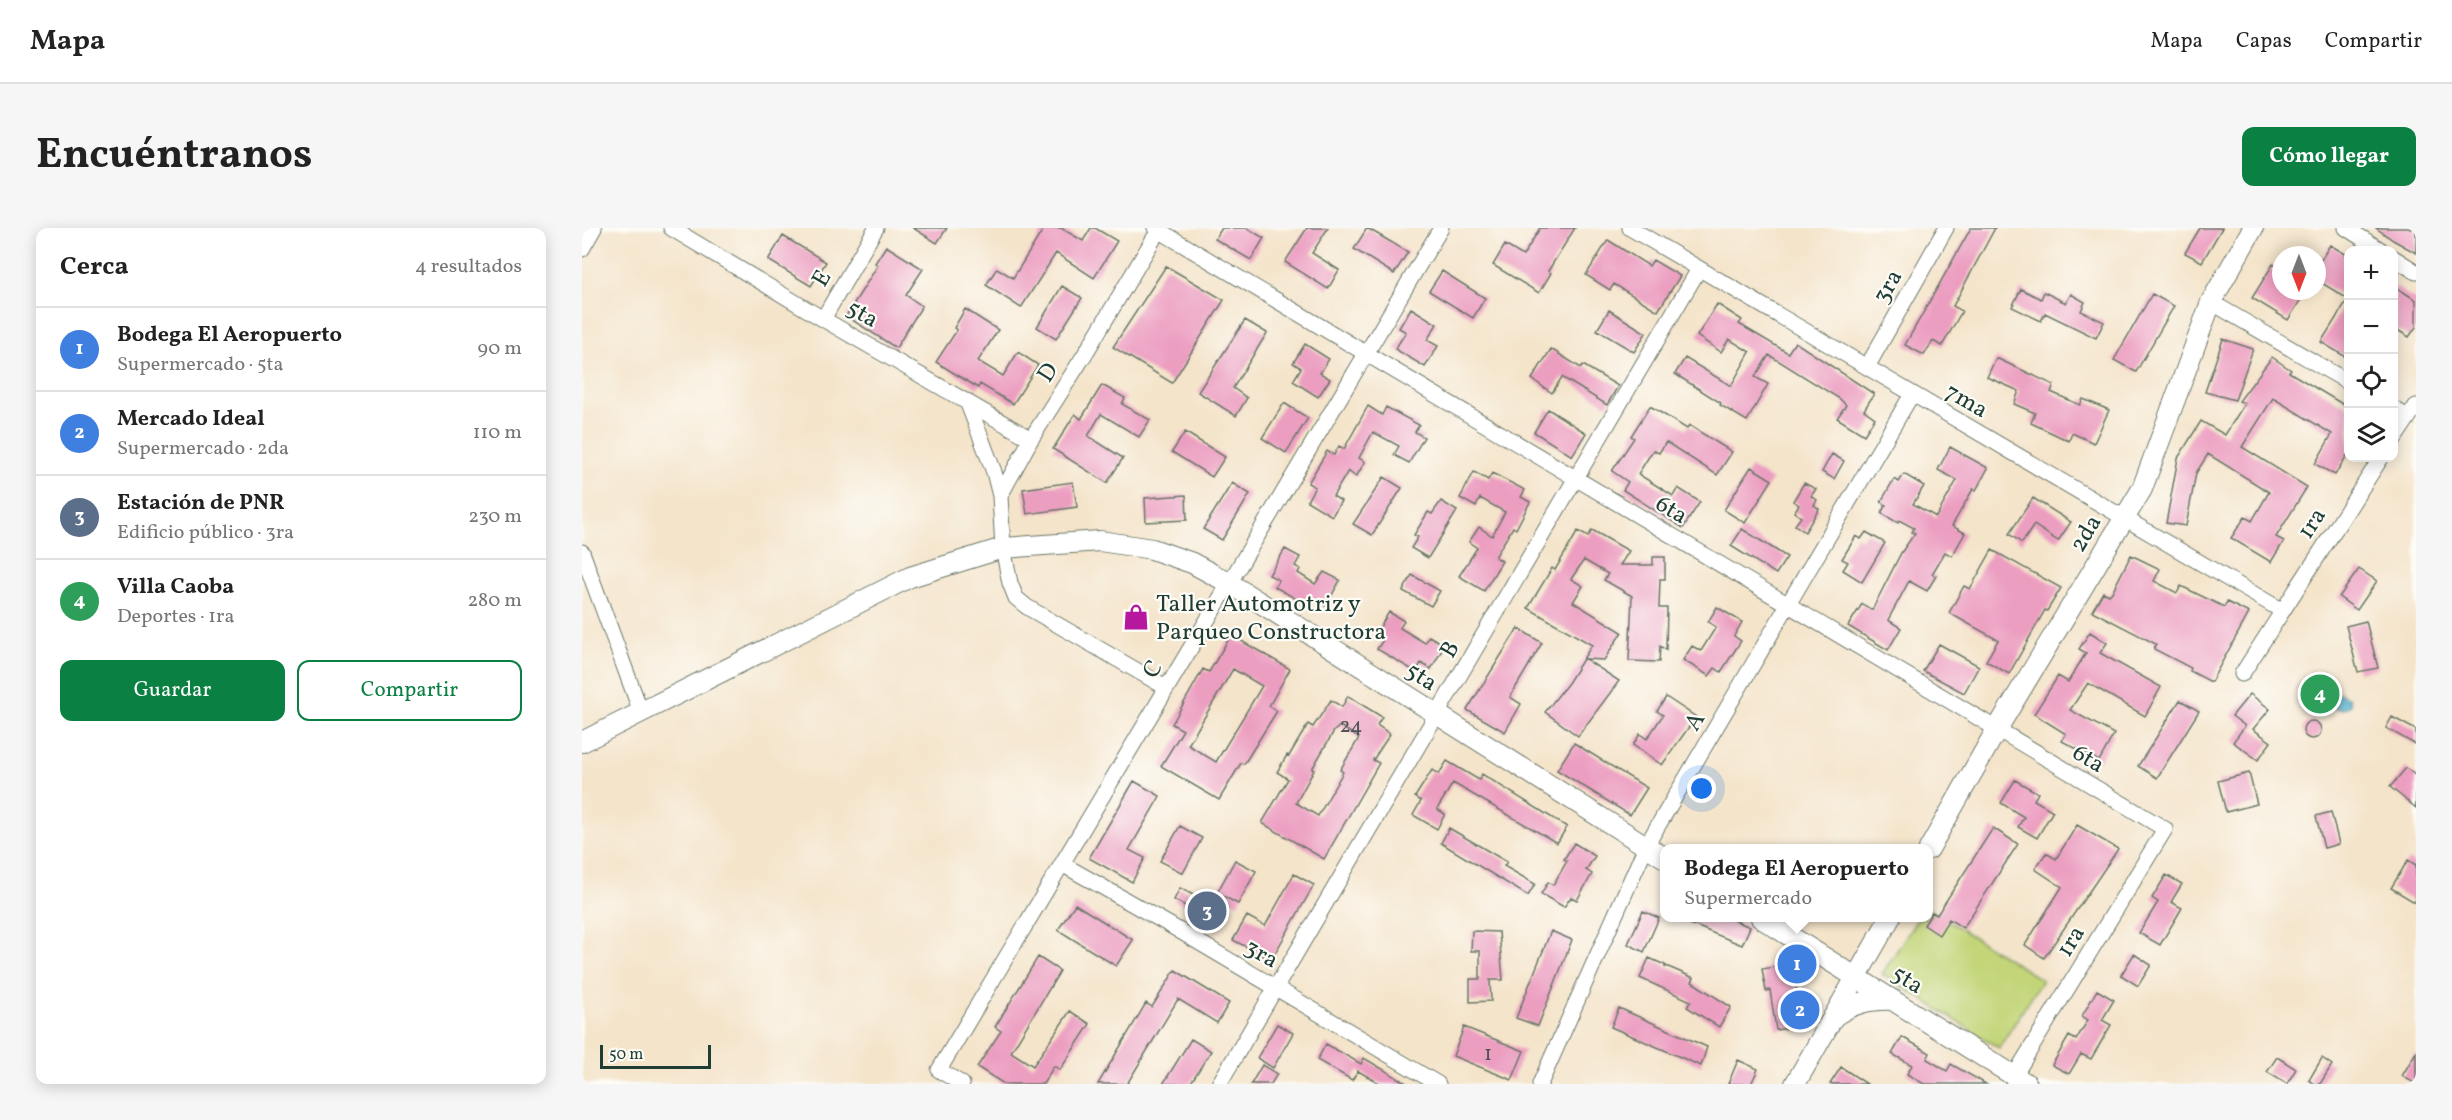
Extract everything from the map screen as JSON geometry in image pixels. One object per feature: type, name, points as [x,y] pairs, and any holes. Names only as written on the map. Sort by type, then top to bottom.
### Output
[{"type":"street","points":[[582,249],[594,228]]},
{"type":"street","name":"5ta","points":[[671,228],[822,319],[1031,439]]},
{"type":"street","name":"E","points":[[822,319],[876,228]]},
{"type":"street","name":"C","points":[[962,1084],[939,1070],[1441,228]]},
{"type":"street","name":"7ma","points":[[1630,228],[2282,610]]},
{"type":"street","name":"3ra","points":[[1867,367],[1946,228]]},
{"type":"street","name":"2da","points":[[1932,844],[1997,729],[2142,489],[2211,302],[2253,228]]},
{"type":"street","points":[[2346,228],[2375,246]]},
{"type":"street","name":"6ta","points":[[1158,229],[2165,829]]},
{"type":"street","name":"D","points":[[1000,496],[1031,439],[1085,354],[1158,229]]},
{"type":"street","points":[[2398,261],[2416,272]]},
{"type":"street","name":"B","points":[[1218,1084],[1699,269]]},
{"type":"street","points":[[2211,302],[2344,379]]},
{"type":"street","name":"A","points":[[1540,1084],[1646,846],[1912,394]]},
{"type":"street","points":[[967,401],[994,472],[1000,496],[1003,548],[1010,584],[1016,598],[1027,608],[1167,688]]},
{"type":"street","points":[[2398,433],[2412,412]]},
{"type":"street","name":"1ra","points":[[2242,674],[2378,462]]},
{"type":"street","name":"5ta","points":[[582,742],[910,577],[1003,548],[1100,542],[1142,548],[1191,563],[1229,583],[1660,855]]},
{"type":"street","points":[[582,552],[641,712]]},
{"type":"street","name":"1ra","points":[[2020,1080],[2165,829]]},
{"type":"street","name":"3ra","points":[[1062,864],[1276,987],[1438,1084]]},
{"type":"street","name":"5ta","points":[[1768,922],[2020,1080]]},
{"type":"street","points":[[1794,1084],[1888,922]]},
{"type":"street","points":[[1833,1017],[1848,1007],[1870,999],[1893,1000]]},
{"type":"green space","points":[[1933,912],[2042,980],[1999,1048],[1882,974],[1915,922],[1933,922]]},
{"type":"water","points":[[2312,676],[2325,679],[2339,693],[2349,698],[2350,705],[2339,709],[2324,699],[2308,703],[2301,699],[2298,688],[2305,679]]},
{"type":"building","points":[[913,228],[947,228],[937,243]]},
{"type":"building","points":[[1044,228],[1061,228],[1083,241],[1091,228],[1095,228],[1117,241],[1094,278],[1056,253],[1021,308],[986,285],[997,268],[1013,278]]},
{"type":"building","points":[[1222,228],[1247,228],[1264,238],[1251,260],[1215,239]]},
{"type":"building","points":[[1307,228],[1328,228],[1312,253],[1339,270],[1328,289],[1285,262]]},
{"type":"building","points":[[1367,228],[1408,252],[1394,274],[1354,249]]},
{"type":"building","points":[[1540,228],[1575,228],[1548,271],[1551,273],[1539,293],[1493,265],[1505,245],[1523,256]]},
{"type":"building","points":[[1971,228],[1995,228],[1953,306],[1962,311],[1942,346],[1933,341],[1924,355],[1905,345]]},
{"type":"building","points":[[2200,228],[2222,228],[2202,262],[2185,253]]},
{"type":"building","points":[[2376,228],[2416,228],[2416,253],[2393,240]]},
{"type":"building","points":[[783,236],[826,262],[811,286],[768,260]]},
{"type":"building","points":[[1608,240],[1649,266],[1653,260],[1680,276],[1658,311],[1614,284],[1610,290],[1586,275]]},
{"type":"building","points":[[2330,245],[2344,253],[2344,297],[2326,286],[2326,251]]},
{"type":"building","points":[[886,246],[923,269],[906,295],[922,306],[896,348],[846,316],[878,265],[875,263]]},
{"type":"building","points":[[1166,266],[1224,300],[1172,383],[1113,347]]},
{"type":"building","points":[[2272,266],[2272,300],[2300,300],[2288,320],[2252,298]]},
{"type":"building","points":[[1442,271],[1485,298],[1473,318],[1429,291]]},
{"type":"building","points":[[1062,286],[1082,298],[1056,339],[1037,327]]},
{"type":"building","points":[[2021,289],[2041,299],[2044,292],[2066,303],[2071,294],[2085,302],[2081,311],[2104,322],[2096,338],[2045,313],[2041,321],[2012,307]]},
{"type":"building","points":[[2398,289],[2416,300],[2416,327],[2409,337],[2398,330]]},
{"type":"building","points":[[2152,294],[2174,306],[2136,372],[2114,360]]},
{"type":"building","points":[[1717,304],[1742,320],[1739,324],[1788,353],[1795,342],[1874,394],[1864,410],[1875,418],[1864,435],[1837,418],[1846,405],[1840,399],[1769,355],[1755,377],[1768,384],[1747,421],[1675,374],[1685,358],[1731,386],[1750,352],[1729,339],[1721,352],[1697,336]]},
{"type":"building","points":[[2344,305],[2344,356],[2321,342]]},
{"type":"building","points":[[1411,308],[1437,324],[1427,340],[1438,346],[1425,367],[1395,349],[1406,332],[1399,328]]},
{"type":"building","points":[[965,309],[998,330],[978,361],[1003,376],[1018,352],[1038,365],[1013,404],[980,384],[978,388],[936,362],[957,330],[954,328]]},
{"type":"building","points":[[1609,310],[1646,333],[1634,352],[1597,330]]},
{"type":"building","points":[[1245,320],[1267,333],[1233,388],[1247,398],[1236,416],[1198,392]]},
{"type":"building","points":[[2223,339],[2253,349],[2235,400],[2205,392]]},
{"type":"building","points":[[1305,344],[1329,359],[1320,373],[1330,379],[1318,397],[1293,381],[1301,368],[1293,363]]},
{"type":"building","points":[[1551,349],[1581,368],[1583,365],[1618,386],[1607,405],[1562,377],[1552,393],[1532,379]]},
{"type":"building","points":[[2272,357],[2291,370],[2289,372],[2344,405],[2344,460],[2335,475],[2315,464],[2332,434],[2273,398],[2242,447],[2307,487],[2276,537],[2284,541],[2271,562],[2231,538],[2245,517],[2252,521],[2269,492],[2208,454],[2196,473],[2186,526],[2166,523],[2178,458],[2201,421],[2225,435],[2245,403],[2239,401]]},
{"type":"building","points":[[1996,358],[2054,385],[2051,392],[2080,405],[2083,399],[2109,410],[2094,443],[2072,433],[2069,441],[2031,423],[2035,413],[2014,404],[2019,391],[1987,377]]},
{"type":"building","points":[[1102,385],[1125,398],[1122,404],[1150,420],[1139,437],[1101,414],[1088,436],[1123,458],[1107,483],[1053,449],[1075,414],[1081,419]]},
{"type":"building","points":[[1284,403],[1308,418],[1286,453],[1262,438]]},
{"type":"building","points":[[1368,406],[1382,415],[1386,407],[1419,425],[1415,432],[1424,437],[1409,463],[1394,455],[1399,446],[1373,432],[1359,458],[1365,462],[1356,477],[1348,471],[1333,496],[1341,501],[1332,516],[1307,501],[1315,487],[1308,483],[1327,451],[1334,455],[1339,446],[1344,449]]},
{"type":"building","points":[[1650,406],[1687,429],[1689,425],[1732,452],[1717,475],[1666,442],[1659,453],[1653,450],[1638,474],[1673,496],[1678,488],[1700,502],[1683,528],[1623,490],[1628,482],[1612,471],[1634,438],[1631,436]]},
{"type":"building","points":[[1548,409],[1586,433],[1572,456],[1534,432]]},
{"type":"building","points":[[1185,432],[1225,457],[1212,477],[1172,452]]},
{"type":"building","points":[[1950,447],[1988,468],[1952,526],[1965,533],[1952,556],[1945,552],[1932,574],[1936,576],[1927,591],[1909,581],[1888,620],[1901,628],[1888,650],[1848,626],[1862,604],[1872,610],[1901,553],[1915,533],[1912,532],[1914,528],[1899,520],[1898,523],[1881,513],[1886,505],[1881,502],[1894,479],[1899,482],[1904,474],[1924,486],[1913,504],[1936,517],[1957,480],[1938,470]]},
{"type":"building","points":[[1832,454],[1844,461],[1834,479],[1822,472]]},
{"type":"building","points":[[1751,467],[1772,480],[1745,523],[1724,510]]},
{"type":"building","points":[[1474,472],[1488,480],[1492,473],[1525,490],[1521,497],[1530,502],[1516,529],[1513,527],[1495,557],[1502,561],[1484,591],[1459,576],[1477,548],[1469,542],[1479,527],[1492,536],[1505,512],[1480,498],[1476,507],[1460,498]]},
{"type":"building","points":[[1384,477],[1402,488],[1372,535],[1353,524]]},
{"type":"building","points":[[1073,482],[1077,507],[1027,514],[1023,489]]},
{"type":"building","points":[[1232,483],[1250,494],[1222,540],[1203,529]]},
{"type":"building","points":[[1804,483],[1816,489],[1811,496],[1817,500],[1814,505],[1819,509],[1805,532],[1795,525],[1801,517],[1794,512],[1799,505],[1793,501]]},
{"type":"building","points":[[1186,495],[1187,520],[1146,522],[1145,498]]},
{"type":"building","points":[[2033,498],[2071,522],[2058,541],[2034,525],[2022,543],[2009,534]]},
{"type":"building","points":[[1441,501],[1457,511],[1428,558],[1411,548],[1418,537],[1414,535],[1428,512],[1432,514]]},
{"type":"building","points":[[1742,529],[1787,557],[1776,574],[1731,546]]},
{"type":"building","points":[[1592,530],[1629,551],[1620,565],[1653,565],[1653,557],[1665,557],[1665,579],[1660,579],[1659,608],[1667,608],[1666,650],[1660,646],[1659,662],[1629,661],[1632,596],[1604,580],[1608,574],[1584,560],[1571,579],[1583,586],[1573,602],[1622,632],[1604,660],[1585,659],[1619,681],[1578,736],[1545,712],[1568,683],[1592,645],[1528,608],[1552,568],[1555,570],[1578,531],[1588,537]]},
{"type":"building","points":[[1866,532],[1885,543],[1862,582],[1843,570],[1848,562],[1842,559],[1856,536],[1861,539]]},
{"type":"building","points":[[1285,549],[1300,557],[1295,566],[1300,569],[1298,573],[1315,584],[1324,572],[1340,580],[1326,606],[1311,598],[1307,605],[1275,587],[1279,580],[1269,575]]},
{"type":"building","points":[[1992,550],[2061,588],[2047,611],[2045,610],[2009,674],[1986,661],[1998,640],[1949,613],[1964,586],[1970,589]]},
{"type":"building","points":[[2131,555],[2160,569],[2154,581],[2177,593],[2181,586],[2224,607],[2227,602],[2249,613],[2211,682],[2190,671],[2191,668],[2154,649],[2156,644],[2092,611],[2103,592],[2109,595],[2112,592]]},
{"type":"building","points":[[2359,569],[2377,581],[2357,610],[2339,597]]},
{"type":"building","points":[[1412,575],[1440,591],[1431,606],[1403,591]]},
{"type":"building","points":[[1717,607],[1742,622],[1734,636],[1741,641],[1721,672],[1715,668],[1709,676],[1683,660],[1692,646],[1701,651],[1716,627],[1708,622]]},
{"type":"building","points":[[1389,612],[1404,621],[1400,628],[1425,643],[1429,636],[1445,645],[1431,669],[1421,663],[1416,672],[1377,649],[1383,640],[1375,635]]},
{"type":"building","points":[[2366,621],[2378,668],[2358,672],[2346,626]]},
{"type":"building","points":[[1518,628],[1542,643],[1510,697],[1521,704],[1505,732],[1467,710]]},
{"type":"building","points":[[2090,632],[2107,643],[2100,653],[2161,687],[2145,716],[2088,683],[2070,710],[2114,734],[2099,761],[2062,741],[2066,734],[2034,714],[2058,676],[2068,682],[2086,653],[2079,649]]},
{"type":"building","points":[[1231,635],[1290,669],[1269,706],[1277,711],[1219,800],[1161,766],[1183,730],[1172,724],[1203,669],[1209,672]],"holes":[[[1233,669],[1262,686],[1216,762],[1188,745]]]},
{"type":"building","points":[[1939,644],[1979,666],[1964,693],[1923,671]]},
{"type":"building","points":[[2250,694],[2270,709],[2253,729],[2271,742],[2258,760],[2233,742],[2245,726],[2232,716]]},
{"type":"building","points":[[1348,696],[1382,717],[1377,725],[1390,734],[1373,760],[1379,763],[1324,859],[1262,823],[1288,779],[1277,772],[1308,724],[1313,727],[1331,700],[1342,707]],"holes":[[[1340,726],[1359,738],[1340,770],[1343,772],[1318,816],[1296,803],[1334,731]]]},
{"type":"building","points":[[1666,697],[1696,717],[1662,765],[1633,745],[1640,734],[1647,739],[1663,715],[1657,711]]},
{"type":"building","points":[[2180,700],[2199,711],[2157,778],[2138,766]]},
{"type":"building","points":[[2392,717],[2416,730],[2416,745],[2386,728]]},
{"type":"building","points":[[2312,721],[2318,724],[2321,730],[2318,736],[2312,739],[2306,736],[2303,730],[2306,724]]},
{"type":"building","points":[[1574,743],[1647,788],[1630,815],[1557,770]]},
{"type":"building","points":[[1447,761],[1479,780],[1482,774],[1567,827],[1557,843],[1453,783],[1437,809],[1445,814],[1437,829],[1413,815],[1421,801],[1415,797],[1432,770],[1439,774]]},
{"type":"building","points":[[2406,768],[2416,776],[2416,808],[2390,787]]},
{"type":"building","points":[[2249,773],[2257,804],[2226,812],[2218,781]]},
{"type":"building","points":[[2015,780],[2038,793],[2034,800],[2053,811],[2037,838],[2018,827],[2024,817],[2001,803]]},
{"type":"building","points":[[1134,781],[1160,796],[1129,850],[1145,858],[1132,882],[1089,858]]},
{"type":"building","points":[[2331,812],[2339,844],[2324,848],[2316,816]]},
{"type":"building","points":[[2077,825],[2118,849],[2044,958],[2025,945],[2062,887],[2035,869],[2046,853],[2056,859]]},
{"type":"building","points":[[1180,826],[1202,838],[1183,873],[1160,861]]},
{"type":"building","points":[[1449,828],[1507,862],[1504,866],[1535,884],[1528,896],[1441,843]]},
{"type":"building","points":[[1993,828],[2018,844],[1963,928],[1949,919],[1939,935],[1924,925],[1926,922],[1933,922],[1933,913],[1937,915]]},
{"type":"building","points":[[1574,843],[1595,856],[1586,870],[1592,874],[1577,900],[1571,897],[1564,907],[1541,894],[1548,882],[1553,885]]},
{"type":"building","points":[[1235,860],[1256,871],[1238,904],[1217,893]]},
{"type":"building","points":[[2408,860],[2416,865],[2416,903],[2391,888]]},
{"type":"building","points":[[1294,874],[1314,885],[1271,960],[1233,940],[1247,916],[1265,926]]},
{"type":"building","points":[[2166,875],[2182,884],[2171,902],[2182,908],[2160,945],[2139,933],[2158,902],[2152,898]]},
{"type":"building","points":[[1180,888],[1220,909],[1214,921],[1174,900]]},
{"type":"building","points":[[1075,904],[1133,940],[1116,966],[1058,930]]},
{"type":"building","points":[[1643,911],[1659,918],[1644,952],[1628,944]]},
{"type":"building","points":[[1686,922],[1738,922],[1750,927],[1742,945]]},
{"type":"building","points":[[1472,931],[1499,932],[1503,980],[1490,980],[1491,1001],[1470,1002],[1470,979],[1480,979],[1480,951],[1471,951]]},
{"type":"building","points":[[1551,931],[1572,940],[1538,1026],[1516,1018]]},
{"type":"building","points":[[2134,954],[2151,965],[2138,986],[2121,975]]},
{"type":"building","points":[[1038,957],[1060,971],[1011,1052],[1033,1066],[1070,1011],[1090,1024],[1060,1070],[1054,1066],[1043,1084],[1004,1084],[977,1067],[1001,1031],[995,1027]]},
{"type":"building","points":[[1649,958],[1665,965],[1665,968],[1666,966],[1694,978],[1692,982],[1731,1007],[1719,1027],[1687,1007],[1691,1001],[1640,978]]},
{"type":"building","points":[[1800,963],[1803,985],[1796,986],[1803,1026],[1776,1030],[1770,990],[1766,991],[1762,969]]},
{"type":"building","points":[[1175,970],[1229,1003],[1217,1023],[1178,999],[1127,1084],[1098,1084],[1146,1003],[1152,1007]]},
{"type":"building","points":[[2097,990],[2114,1000],[2102,1020],[2111,1025],[2091,1059],[2081,1054],[2069,1074],[2052,1065],[2069,1036],[2076,1040],[2088,1020],[2082,1016]]},
{"type":"building","points":[[1619,1008],[1707,1047],[1701,1066],[1611,1027]]},
{"type":"building","points":[[1277,1024],[1293,1033],[1273,1068],[1257,1058]]},
{"type":"building","points":[[1464,1027],[1524,1051],[1512,1080],[1453,1056]]},
{"type":"building","points":[[1902,1037],[1930,1053],[1927,1059],[1947,1071],[1951,1064],[1986,1084],[1924,1084],[1907,1074],[1912,1065],[1892,1054]]},
{"type":"building","points":[[1191,1039],[1211,1051],[1190,1084],[1163,1084]]},
{"type":"building","points":[[1326,1044],[1361,1064],[1364,1058],[1408,1084],[1381,1084],[1358,1071],[1352,1080],[1317,1060]]},
{"type":"building","points":[[2416,1052],[2416,1084],[2402,1076]]},
{"type":"building","points":[[2277,1057],[2296,1069],[2287,1084],[2267,1072]]},
{"type":"building","points":[[2322,1058],[2332,1065],[2320,1084],[2315,1084],[2309,1080]]},
{"type":"building","points":[[1738,1060],[1758,1069],[1751,1084],[1728,1084]]},
{"type":"building","points":[[1262,1065],[1277,1074],[1271,1084],[1251,1084]]},
{"type":"building","points":[[1841,1067],[1867,1084],[1830,1084]]},
{"type":"place","name":"Taller Automotriz y Parqueo Constructora","points":[[1136,617]]},
{"type":"place","name":"Villa Caoba","points":[[2320,694]]},
{"type":"place","name":"Estación de PNR","points":[[1207,911]]},
{"type":"place","name":"Bodega El Aeropuerto","points":[[1797,964]]},
{"type":"place","name":"Mercado Ideal","points":[[1800,1010]]}]
